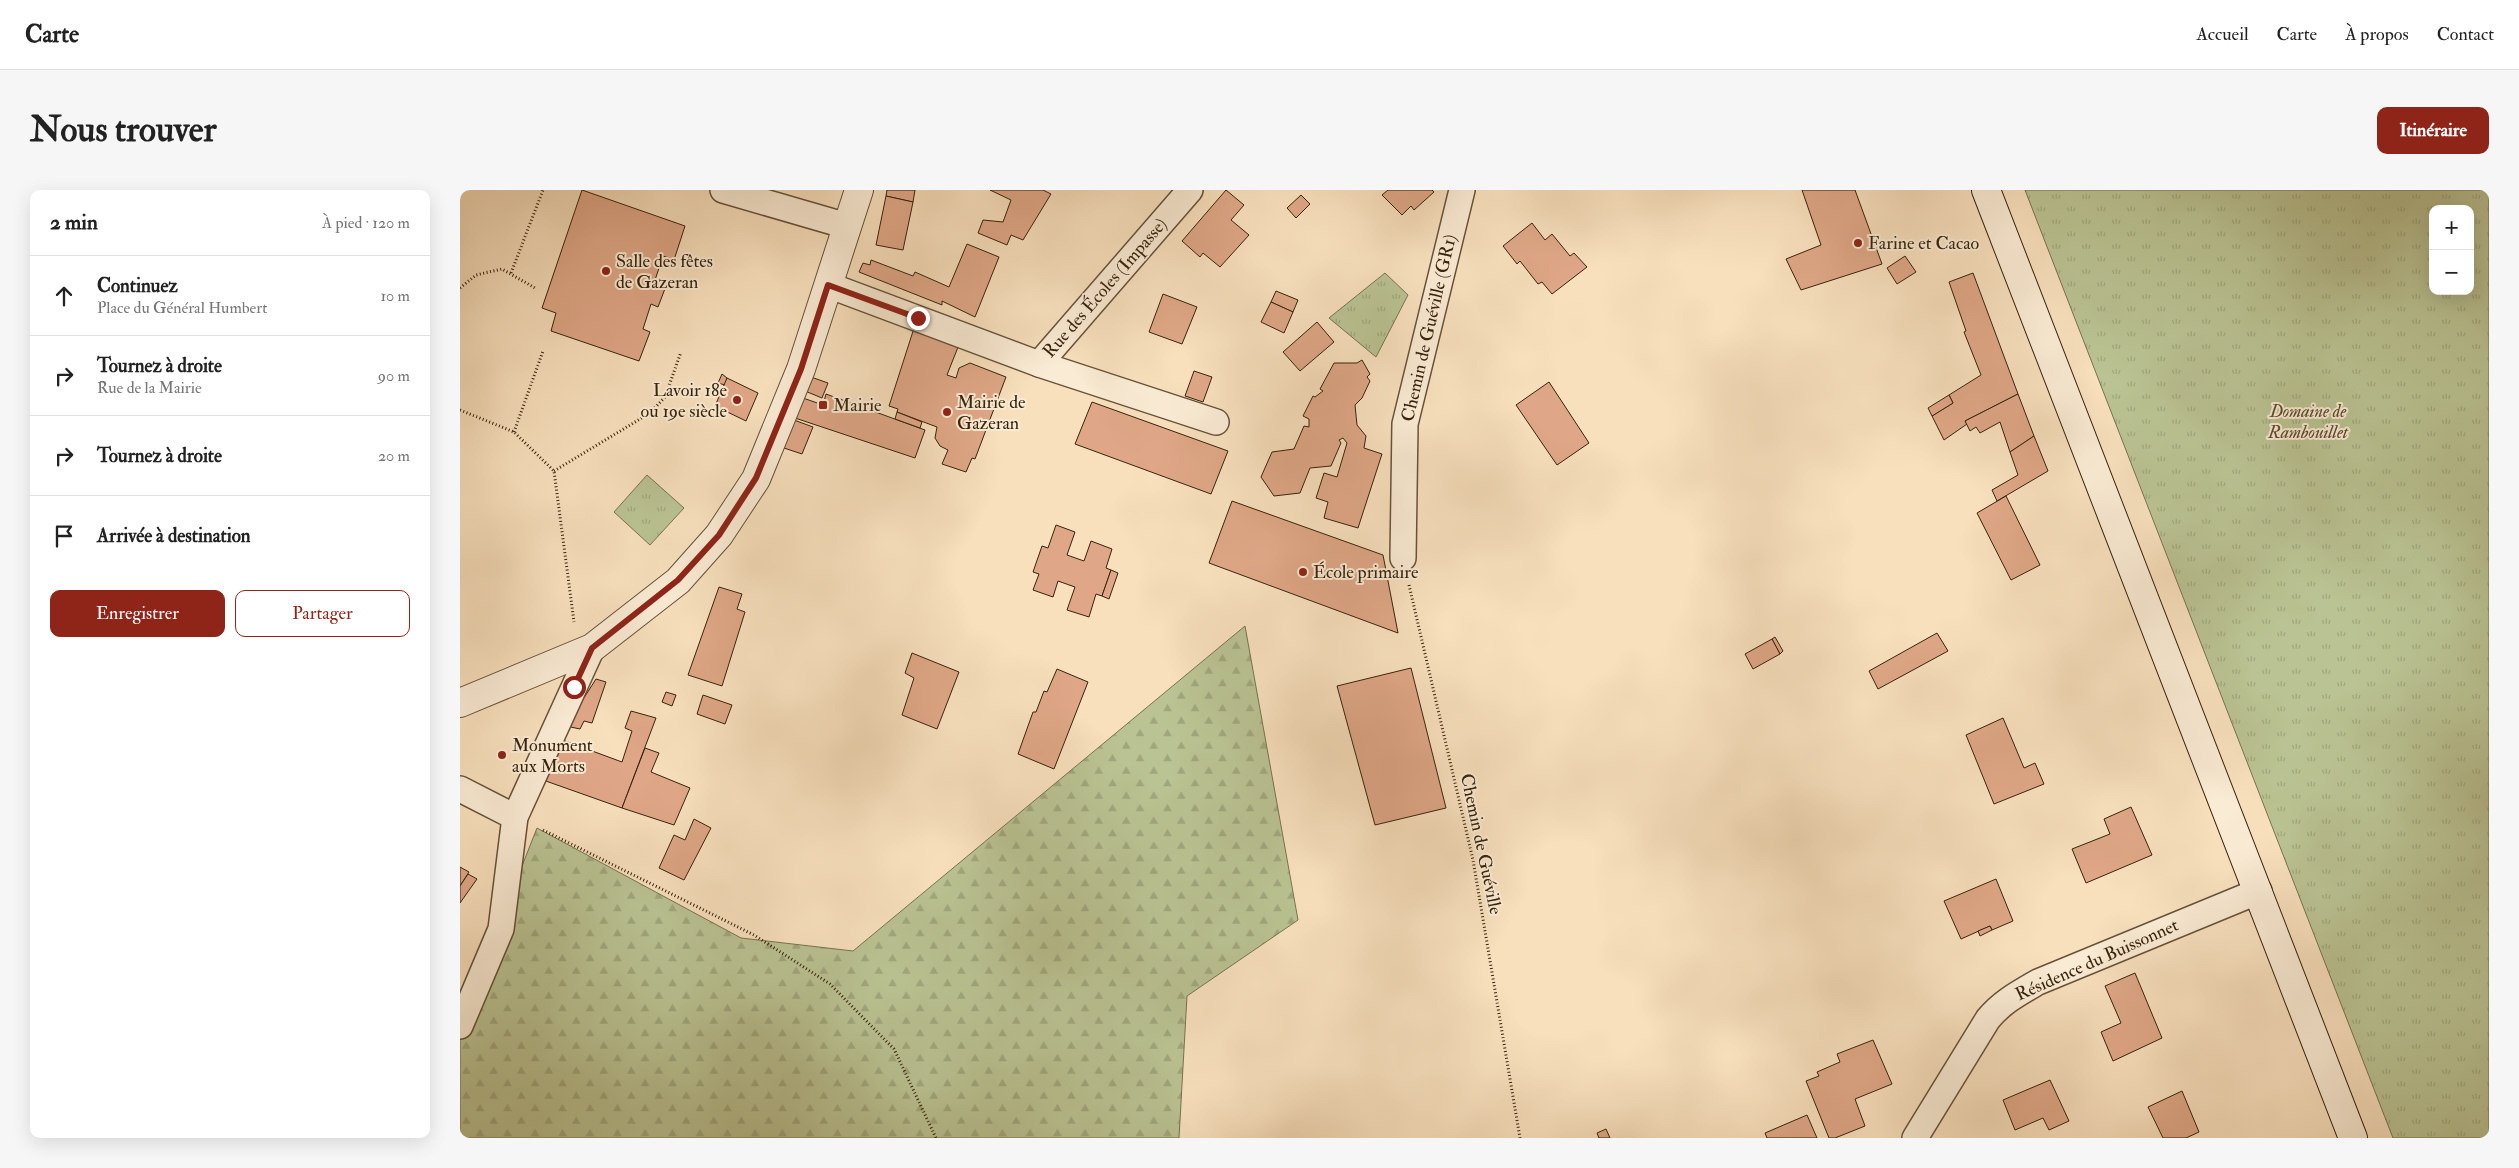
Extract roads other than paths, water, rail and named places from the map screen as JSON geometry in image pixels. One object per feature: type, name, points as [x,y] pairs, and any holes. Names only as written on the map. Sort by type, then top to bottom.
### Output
[{"type":"main road","points":[[460,703],[592,648],[678,580],[719,535],[756,478],[801,369],[859,190]]},
{"type":"main road","points":[[1986,190],[2259,891],[2353,1138]]},
{"type":"street","points":[[722,190],[847,226]]},
{"type":"street","name":"Rue des Écoles (Impasse)","points":[[1039,364],[1190,190]]},
{"type":"street","name":"Chemin de Guéville (GR1)","points":[[1403,558],[1405,424],[1462,190]]},
{"type":"street","points":[[828,285],[1039,364],[1216,422]]},
{"type":"street","points":[[460,1026],[501,929],[515,817],[592,648]]},
{"type":"street","points":[[460,789],[515,817]]},
{"type":"street","name":"Résidence du Buissonnet","points":[[1915,1138],[1988,1019],[1999,1006],[2038,982],[2259,891]]},
{"type":"place","name":"Farine et Cacao","points":[[1858,243]]},
{"type":"place","name":"Salle des fêtes de Gazeran","points":[[606,271]]},
{"type":"place","name":"Lavoir 18e ou 19e siècle","points":[[737,400]]},
{"type":"place","name":"Mairie","points":[[823,405]]},
{"type":"place","name":"Mairie de Gazeran","points":[[947,412]]},
{"type":"place","name":"École primaire","points":[[1303,572]]},
{"type":"place","name":"Monument aux Morts","points":[[502,755]]},
{"type":"park label","name":"Domaine de Rambouillet","points":[[2308,421]]}]
